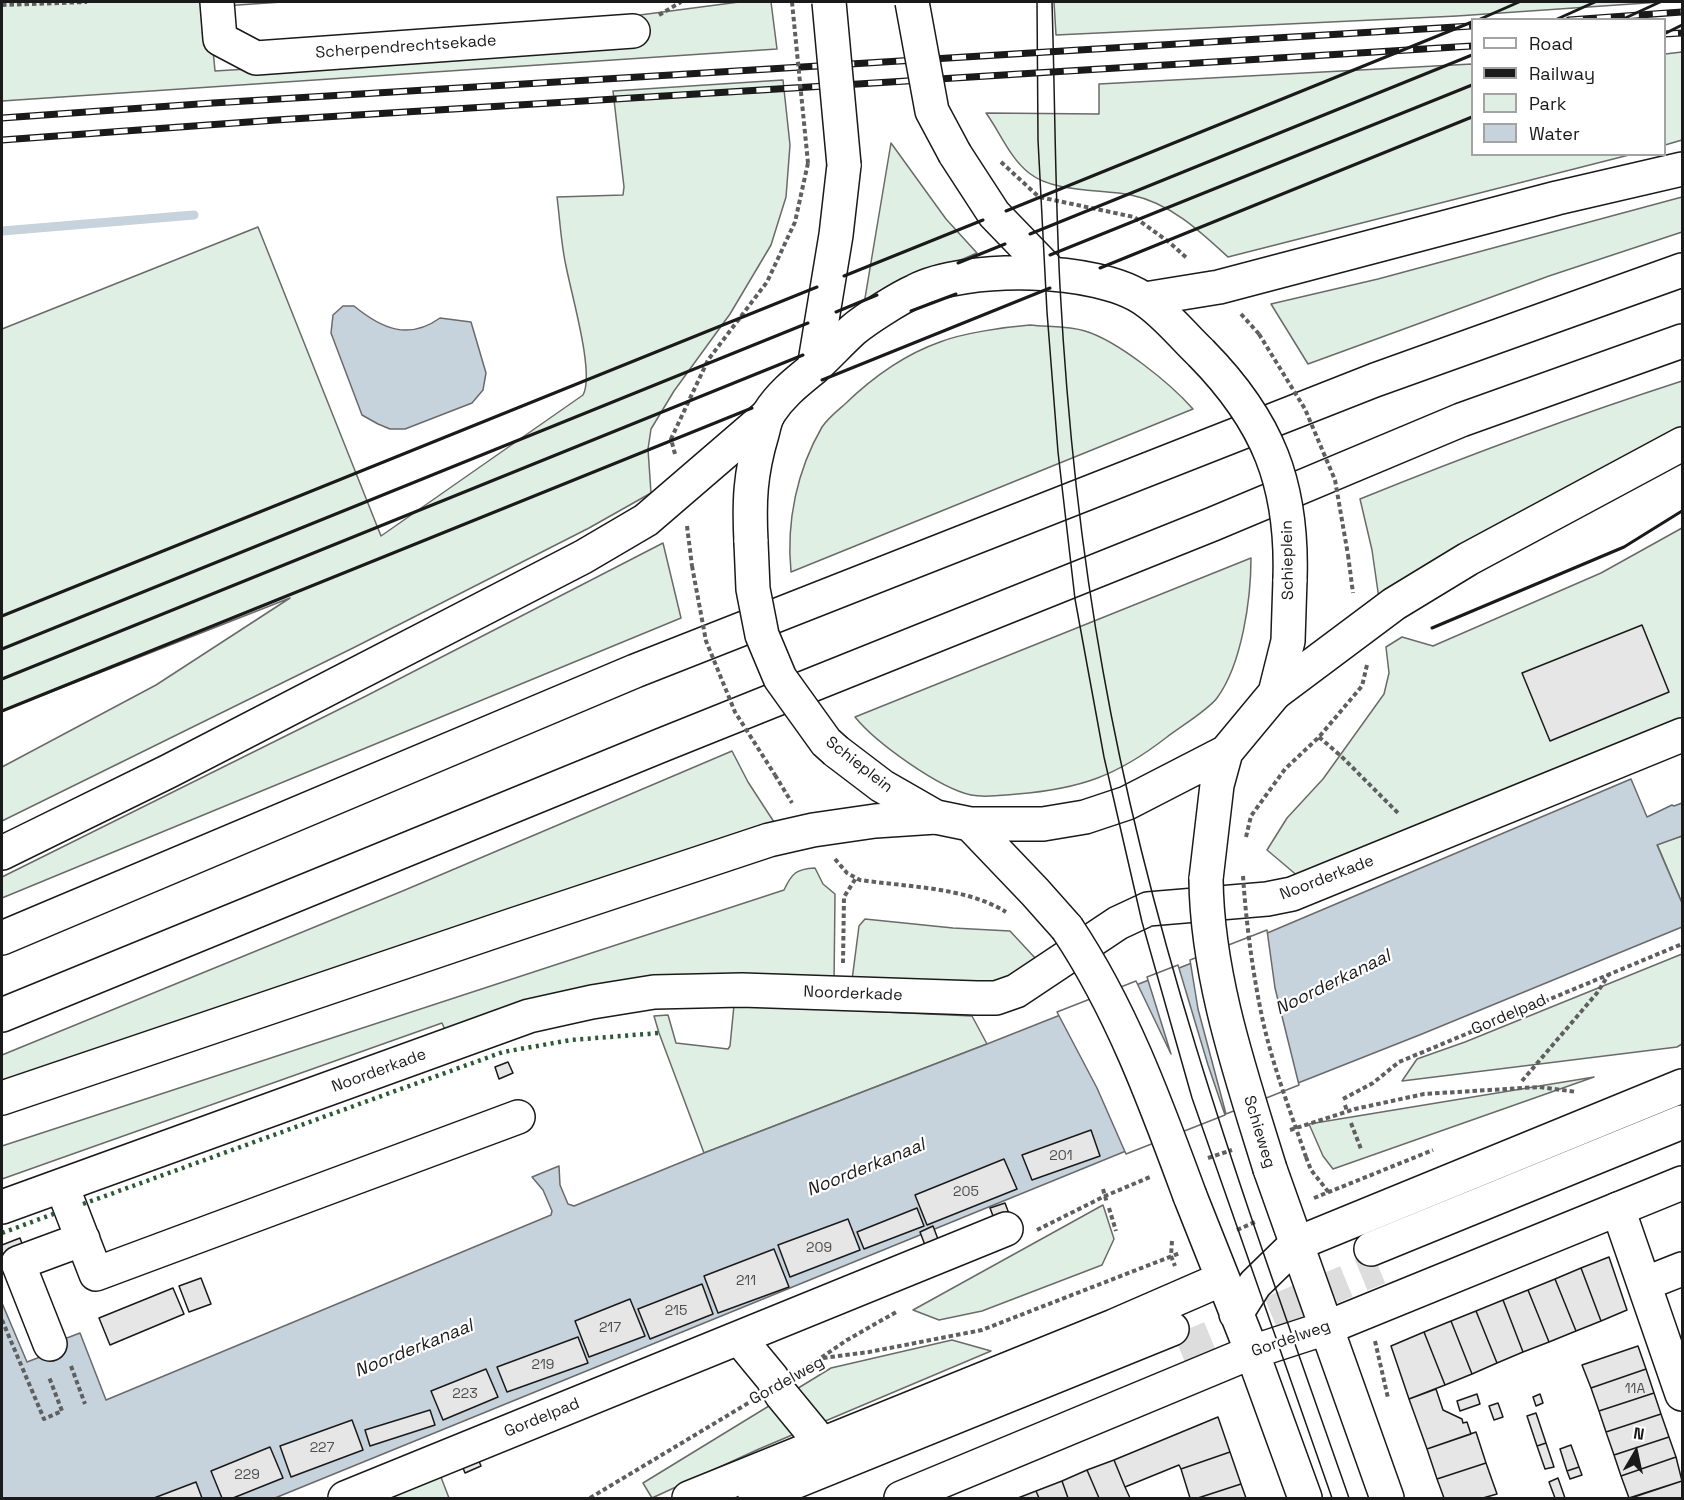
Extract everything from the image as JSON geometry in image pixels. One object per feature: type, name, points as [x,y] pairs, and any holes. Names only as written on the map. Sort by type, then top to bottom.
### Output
[{"type":"main road","name":"Scherpendrechtsekade","points":[[217,2],[220,39],[256,58],[633,31]]},
{"type":"main road","points":[[814,368],[837,235],[844,165],[829,2]]},
{"type":"main road","points":[[912,2],[932,111],[955,154],[993,214],[1052,274]]},
{"type":"main road","points":[[1145,299],[1219,287],[1557,198],[1683,169]]},
{"type":"main road","points":[[2,938],[635,671],[1375,380],[1683,270]]},
{"type":"main road","name":"Schieplein","points":[[1052,274],[1089,279],[1119,287],[1145,299],[1226,379],[1248,408],[1266,439],[1279,472],[1287,507],[1291,543],[1288,641],[1275,693],[1226,752],[1126,803],[1085,817],[1043,824],[970,824],[936,817],[882,786],[826,742],[780,678],[762,635],[753,589],[749,498],[755,457],[768,415],[787,389],[814,368],[855,328],[915,290],[949,279],[985,275],[1052,274]]},
{"type":"main road","points":[[2,1015],[651,749],[1202,528],[1461,420],[1683,341]]},
{"type":"main road","points":[[2,853],[169,771],[573,563],[645,520],[768,415]]},
{"type":"main road","points":[[1275,693],[1394,604],[1468,559],[1683,444]]},
{"type":"main road","name":"Noorderkade","points":[[2,1207],[519,1020],[592,1002],[654,992],[742,990],[977,998],[1006,995],[1032,981],[1111,927],[1136,913],[1166,906],[1267,899],[1292,894],[1683,735]]},
{"type":"main road","name":"Schieweg","points":[[1226,752],[1217,785],[1206,879],[1206,905],[1225,1020],[1270,1169],[1388,1498]]},
{"type":"main road","points":[[2,1098],[769,840],[813,830],[936,817]]},
{"type":"main road","points":[[970,824],[1067,928],[1086,956],[1146,1077],[1222,1280],[1252,1352],[1305,1498]]},
{"type":"main road","points":[[1236,1314],[1255,1284],[1296,1244],[1683,1086]]},
{"type":"main road","points":[[62,1186],[96,1274],[518,1117]]},
{"type":"main road","points":[[1683,1122],[1375,1258],[1683,1145]]},
{"type":"main road","name":"Gordelweg","points":[[901,1498],[1252,1352],[1326,1328],[1683,1183]]},
{"type":"main road","points":[[1618,1209],[1679,1373]]},
{"type":"main road","name":"Gordelpad","points":[[345,1498],[1006,1229]]},
{"type":"main road","points":[[55,1359],[18,1263],[83,1239]]},
{"type":"main road","points":[[1644,1284],[1683,1269]]},
{"type":"main road","points":[[689,1498],[1222,1280]]},
{"type":"main road","points":[[739,1338],[813,1433],[819,1446]]},
{"type":"main road","points":[[755,1498],[1176,1339],[812,1498]]},
{"type":"path","points":[[2,5],[87,2]]},
{"type":"path","points":[[775,775],[735,712],[706,641],[692,566],[682,489],[671,439],[708,360],[767,282],[795,222],[808,163],[792,2]]},
{"type":"path","points":[[997,158],[1040,197],[1134,218],[1169,242],[1219,287],[1259,333],[1305,409],[1335,480],[1354,595],[1368,662],[1362,686],[1319,737],[1285,769],[1251,816],[1243,848]]},
{"type":"path","points":[[1319,737],[1381,795]]},
{"type":"path","points":[[839,864],[847,873],[856,878],[971,896],[990,902],[1010,914]]},
{"type":"path","points":[[1243,867],[1245,908],[1261,1012],[1271,1052],[1311,1170],[1329,1192]]},
{"type":"path","points":[[843,955],[844,897],[856,878]]},
{"type":"path","name":"Gordelpad","points":[[1343,1099],[1373,1083],[1399,1062],[1683,944]]},
{"type":"path","points":[[1522,1081],[1597,993],[1610,973]]},
{"type":"path","points":[[1281,1133],[1347,1111],[1408,1096],[1539,1087],[1578,1092]]},
{"type":"path","points":[[1345,1105],[1347,1111]]},
{"type":"path","points":[[1351,1123],[1361,1149]]},
{"type":"path","points":[[1204,1159],[1237,1148]]},
{"type":"path","points":[[1368,1167],[1371,1175]]},
{"type":"path","points":[[1105,1196],[1159,1174]]},
{"type":"path","points":[[1102,1189],[1107,1203]]},
{"type":"path","points":[[1109,1208],[1116,1231]]},
{"type":"path","points":[[1148,1256],[1152,1263]]},
{"type":"path","name":"Gordelweg","points":[[590,1498],[823,1358],[870,1353],[982,1330],[1140,1268]]},
{"type":"path","points":[[2,1320],[44,1419],[62,1411],[55,1359]]},
{"type":"path","points":[[55,1359],[85,1404]]},
{"type":"green space","points":[[2,2],[282,2],[209,7],[215,71],[618,46],[617,18],[739,2],[771,2],[777,49],[2,101]]},
{"type":"green space","points":[[1054,2],[1661,2],[1457,16],[1056,35]]},
{"type":"green space","points":[[1682,52],[1682,140],[1666,145],[1666,54]]},
{"type":"green space","points":[[1471,64],[1471,156],[1625,156],[1228,257],[1184,219],[1159,204],[1131,195],[1064,187],[1039,179],[1016,160],[986,113],[1099,114],[1099,84]]},
{"type":"green space","points":[[783,80],[790,145],[786,197],[771,245],[730,314],[674,391],[651,429],[648,449],[651,493],[589,528],[353,648],[2,821],[2,767],[156,685],[290,598],[2,711],[2,329],[258,227],[381,536],[583,395],[586,385],[584,352],[564,258],[557,197],[623,195],[613,91]]},
{"type":"green space","points":[[891,143],[946,219],[977,253],[910,282],[863,310]]},
{"type":"green space","points":[[1682,197],[1682,232],[1549,276],[1308,364],[1271,304],[1378,279]]},
{"type":"green space","points":[[1030,325],[1072,328],[1098,336],[1143,364],[1193,409],[791,572],[790,534],[795,497],[813,444],[830,418],[878,376],[913,353],[972,333]]},
{"type":"green space","points":[[1682,381],[1682,430],[1380,606],[1372,550],[1360,499],[1520,437]]},
{"type":"green space","points":[[1682,528],[1682,720],[1299,877],[1267,850],[1287,818],[1323,779],[1384,694],[1389,673],[1386,647],[1402,637],[1433,646],[1601,573]]},
{"type":"green space","points":[[663,543],[681,618],[2,898],[2,877],[366,696]]},
{"type":"green space","points":[[1251,558],[1247,611],[1239,650],[1226,684],[1217,698],[1201,713],[1131,762],[1097,778],[1039,792],[994,796],[971,795],[942,784],[909,763],[877,739],[855,717]]},
{"type":"green space","points":[[732,751],[748,782],[774,822],[2,1081],[2,1055],[405,890]]},
{"type":"green space","points":[[1682,836],[1682,903],[1657,844]]},
{"type":"green space","points":[[815,868],[823,884],[835,894],[834,984],[446,1032],[442,1023],[2,1179],[2,1146],[784,890],[795,873],[803,869]]},
{"type":"green space","points":[[865,919],[1010,931],[1050,974],[1016,987],[852,980],[859,926]]},
{"type":"green space","points":[[1682,954],[1682,1044],[1677,1047],[1402,1081],[1417,1059],[1465,1042]]},
{"type":"green space","points":[[734,1005],[972,1016],[987,1044],[704,1153],[654,1016],[668,1015],[676,1043],[728,1049]]},
{"type":"green space","points":[[1594,1077],[1333,1169],[1323,1156],[1309,1124]]},
{"type":"green space","points":[[1103,1205],[1114,1239],[1102,1265],[982,1311],[939,1320],[913,1310]]},
{"type":"green space","points":[[952,1340],[991,1351],[759,1449],[652,1498],[643,1483],[831,1368]]},
{"type":"green space","points":[[439,1472],[449,1498],[373,1498]]},
{"type":"water","points":[[343,306],[354,306],[374,320],[395,329],[417,329],[440,318],[471,322],[486,373],[483,390],[472,403],[405,429],[390,429],[362,415],[331,333],[333,315]]},
{"type":"water","name":"Noorderkanaal","points":[[1631,779],[1647,817],[1672,805],[1682,803],[1682,836],[1657,845],[1682,903],[1682,927],[275,1498],[2,1498],[2,1303],[27,1362],[40,1357],[35,1342],[59,1341],[80,1333],[106,1400],[551,1215],[552,1211],[543,1190],[532,1177],[559,1166],[560,1185],[568,1204],[574,1206],[1265,934]]},
{"type":"pier","points":[[1267,930],[1275,988],[1299,1085],[1226,1114],[1198,1009],[1190,960]]},
{"type":"pier","points":[[1178,965],[1225,1115],[1126,1154],[1097,1088],[1057,1012],[1136,981],[1171,1054],[1147,977]]},
{"type":"building","points":[[1642,625],[1669,692],[1550,741],[1522,673]]},
{"type":"building","points":[[508,1062],[513,1073],[499,1079],[495,1067]]},
{"type":"building","points":[[1091,1130],[1100,1156],[1032,1180],[1022,1155]]},
{"type":"building","points":[[1004,1159],[1017,1189],[927,1225],[915,1195]]},
{"type":"building","points":[[1005,1203],[1011,1219],[996,1224],[990,1208]]},
{"type":"building","points":[[917,1208],[924,1226],[864,1249],[857,1232]]},
{"type":"building","points":[[848,1219],[860,1250],[790,1277],[778,1245]]},
{"type":"building","points":[[933,1226],[941,1247],[928,1253],[920,1232]]},
{"type":"building","points":[[20,1238],[24,1249],[2,1258],[2,1245]]},
{"type":"building","points":[[774,1249],[789,1287],[718,1313],[704,1276]]},
{"type":"building","points":[[1609,1257],[1627,1310],[1601,1321],[1581,1268]]},
{"type":"building","points":[[1581,1268],[1601,1321],[1576,1331],[1555,1279]]},
{"type":"building","points":[[201,1278],[211,1304],[189,1312],[179,1286]]},
{"type":"building","points":[[1555,1279],[1576,1331],[1549,1342],[1528,1290]]},
{"type":"building","points":[[702,1284],[713,1314],[650,1339],[638,1309]]},
{"type":"building","points":[[173,1288],[184,1314],[110,1345],[99,1318]]},
{"type":"building","points":[[1528,1290],[1549,1342],[1523,1352],[1503,1300]]},
{"type":"building","points":[[630,1299],[645,1336],[589,1357],[575,1321]]},
{"type":"building","points":[[1503,1300],[1523,1352],[1497,1363],[1476,1311]]},
{"type":"building","points":[[1476,1311],[1497,1363],[1472,1374],[1451,1321]]},
{"type":"building","points":[[1451,1321],[1472,1374],[1445,1385],[1424,1332]]},
{"type":"building","points":[[1424,1332],[1445,1385],[1409,1399],[1391,1346]]},
{"type":"building","points":[[578,1337],[588,1363],[507,1392],[497,1367]]},
{"type":"building","points":[[1638,1346],[1646,1369],[1591,1388],[1582,1365]]},
{"type":"building","points":[[486,1369],[498,1397],[443,1420],[431,1391]]},
{"type":"building","points":[[1646,1369],[1654,1393],[1599,1411],[1591,1388]]},
{"type":"building","points":[[1436,1389],[1443,1410],[1462,1419],[1463,1423],[1467,1422],[1471,1434],[1427,1449],[1409,1399]]},
{"type":"building","points":[[1654,1393],[1661,1414],[1606,1432],[1599,1411]]},
{"type":"building","points":[[1477,1394],[1480,1404],[1460,1411],[1457,1401]]},
{"type":"building","points":[[1540,1394],[1543,1403],[1536,1406],[1533,1397]]},
{"type":"building","points":[[1498,1403],[1503,1417],[1494,1420],[1489,1406]]},
{"type":"building","points":[[430,1410],[435,1425],[370,1446],[365,1430]]},
{"type":"building","points":[[1536,1413],[1546,1443],[1537,1446],[1527,1416]]},
{"type":"building","points":[[1661,1414],[1669,1437],[1614,1455],[1606,1432]]},
{"type":"building","points":[[1218,1417],[1230,1452],[1181,1469],[1179,1465],[1125,1487],[1114,1460]]},
{"type":"building","points":[[352,1420],[363,1450],[291,1477],[280,1446]]},
{"type":"building","points":[[1476,1432],[1486,1463],[1437,1479],[1427,1449]]},
{"type":"building","points":[[1669,1437],[1676,1457],[1621,1476],[1614,1455]]},
{"type":"building","points":[[1546,1443],[1554,1467],[1545,1469],[1537,1446]]},
{"type":"building","points":[[1571,1445],[1579,1467],[1567,1471],[1560,1449]]},
{"type":"building","points":[[270,1447],[283,1478],[233,1498],[222,1498],[211,1471]]},
{"type":"building","points":[[1230,1452],[1241,1484],[1198,1498],[1190,1498],[1181,1469]]},
{"type":"building","points":[[476,1454],[481,1466],[465,1473],[460,1460]]},
{"type":"building","points":[[1676,1457],[1682,1481],[1629,1498],[1621,1476]]},
{"type":"building","points":[[1114,1460],[1130,1498],[1099,1498],[1087,1470]]},
{"type":"building","points":[[1486,1463],[1497,1494],[1483,1498],[1444,1498],[1437,1479]]},
{"type":"building","points":[[1579,1467],[1582,1475],[1570,1479],[1567,1471]]},
{"type":"building","points":[[1087,1470],[1099,1498],[1068,1498],[1062,1481]]},
{"type":"building","points":[[1558,1478],[1565,1498],[1555,1498],[1549,1482]]},
{"type":"building","points":[[1062,1481],[1068,1498],[1039,1498],[1036,1491]]},
{"type":"building","points":[[1682,1481],[1682,1498],[1631,1498]]},
{"type":"building","points":[[196,1482],[202,1498],[154,1498]]},
{"type":"building","points":[[1241,1484],[1246,1498],[1198,1498]]},
{"type":"building","points":[[1036,1491],[1039,1498],[1018,1498]]},
{"type":"waterway","points":[[2,231],[194,215]]},
{"type":"tunnel","points":[[1180,1350],[1379,1268]]},
{"type":"tram line","points":[[1037,2],[1038,140],[1047,312],[1058,452],[1075,599],[1104,757],[1142,922],[1192,1098],[1332,1498]]},
{"type":"tram line","points":[[1052,2],[1058,251],[1066,384],[1075,480],[1095,623],[1124,777],[1149,882],[1209,1089],[1349,1498]]},
{"type":"railway","points":[[1597,18],[1682,12]]},
{"type":"railway","points":[[2,118],[1471,26]]},
{"type":"railway","points":[[1666,34],[1682,33]]},
{"type":"railway","points":[[2,140],[276,120],[1471,46]]},
{"type":"hedge","points":[[83,1204],[503,1052],[571,1040],[659,1033]]},
{"type":"hedge","points":[[2,1233],[56,1213]]},
{"type":"wall","points":[[1483,18],[1519,2]]},
{"type":"wall","points":[[1559,18],[1595,2]]},
{"type":"wall","points":[[1625,18],[1660,2]]},
{"type":"wall","points":[[1006,211],[1471,22]]},
{"type":"wall","points":[[1666,33],[1682,25]]},
{"type":"wall","points":[[1030,234],[1471,55]]},
{"type":"wall","points":[[1050,255],[1471,85]]},
{"type":"wall","points":[[1100,268],[1471,117]]},
{"type":"wall","points":[[844,276],[983,220]]},
{"type":"wall","points":[[958,263],[1005,244]]},
{"type":"wall","points":[[2,616],[817,287]]},
{"type":"wall","points":[[822,380],[1050,288]]},
{"type":"wall","points":[[911,311],[956,294]]},
{"type":"wall","points":[[836,312],[877,295]]},
{"type":"wall","points":[[2,649],[808,323]]},
{"type":"wall","points":[[2,679],[803,355]]},
{"type":"wall","points":[[2,711],[752,408]]},
{"type":"wall","points":[[1432,628],[1624,547],[1682,511]]}]
